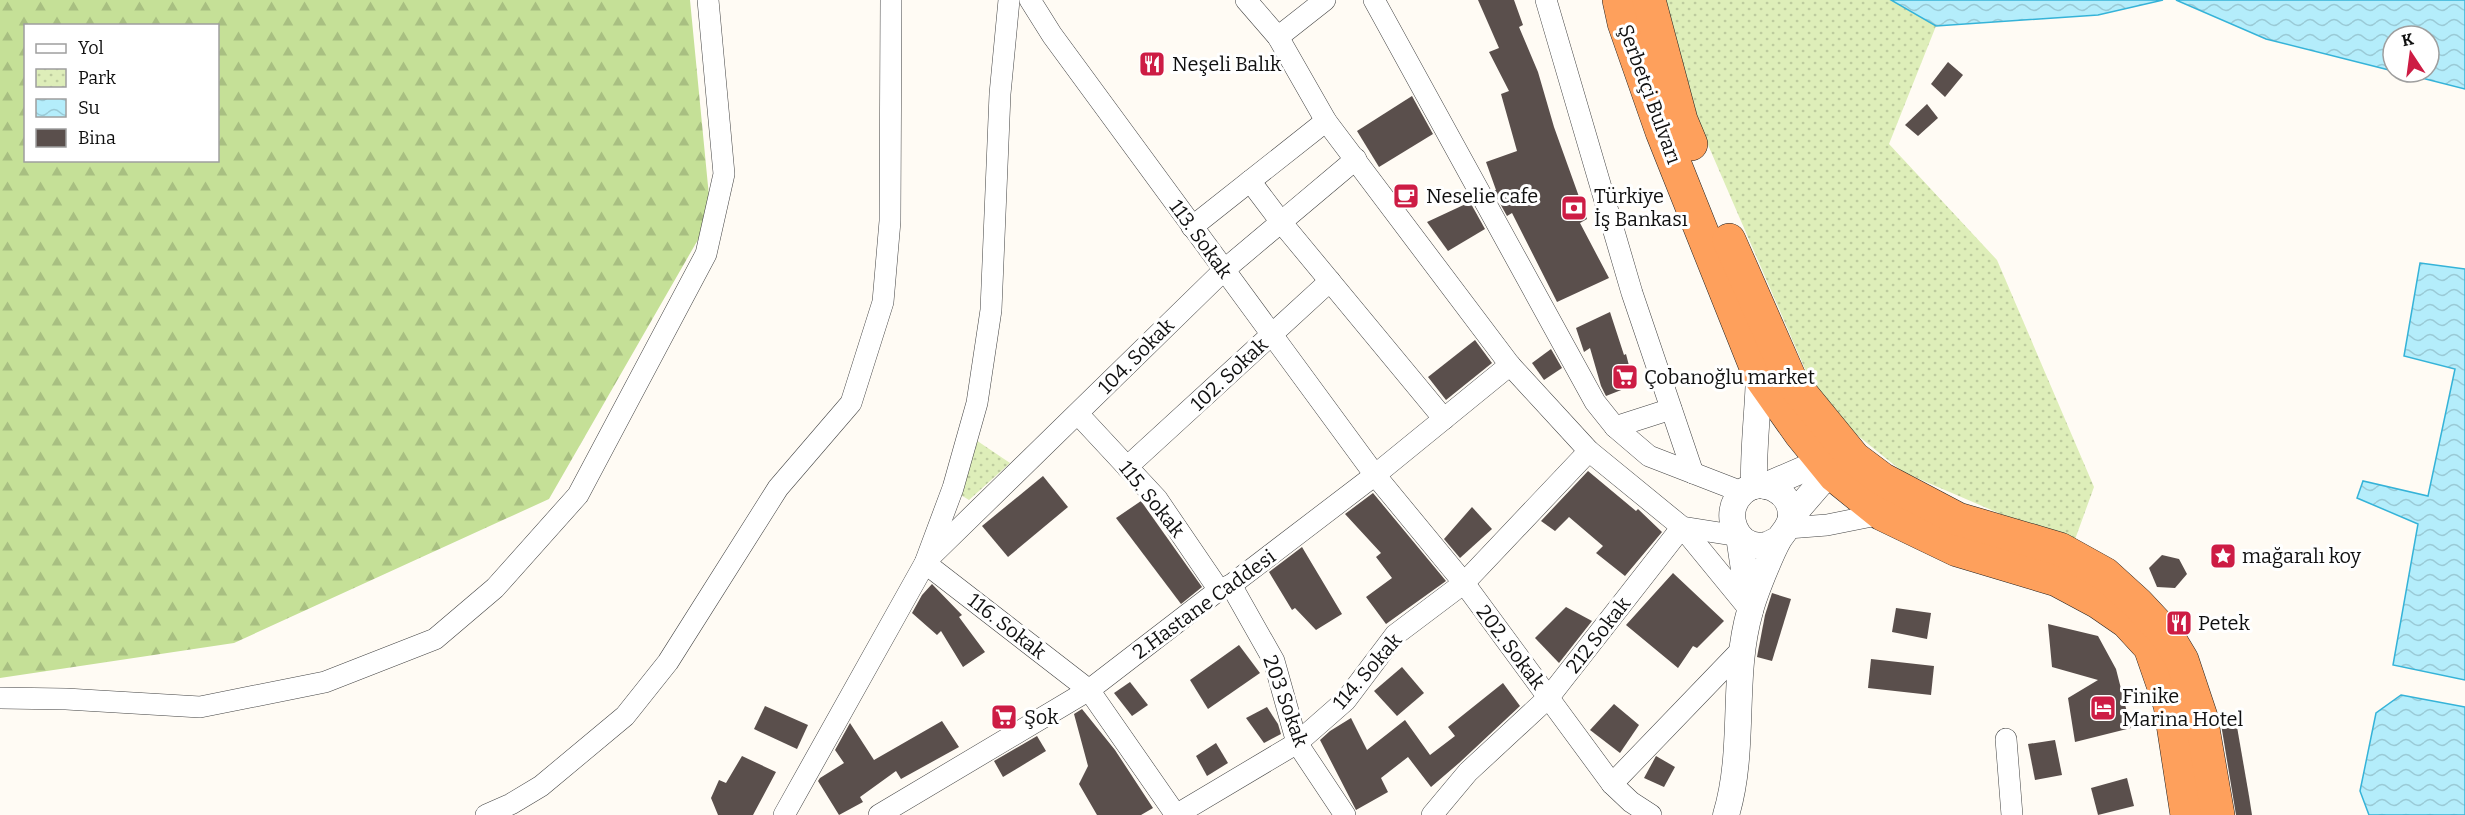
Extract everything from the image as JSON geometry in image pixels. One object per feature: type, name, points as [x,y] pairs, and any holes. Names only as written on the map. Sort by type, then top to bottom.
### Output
[{"type":"highway","name":"Şerbetçi Bulvarı","points":[[1618,0],[1662,132],[1759,375],[1882,514],[1957,550],[2059,565]]},
{"type":"highway","name":"Şerbetçi Bulvarı","points":[[1649,0],[1681,120],[1734,254],[1791,381],[1834,461],[1882,479],[1958,519],[2059,565]]},
{"type":"highway","points":[[2059,565],[2098,602],[2127,622],[2150,647],[2170,705],[2187,815]]},
{"type":"highway","points":[[2059,565],[2105,574],[2130,596],[2167,635],[2182,660],[2201,717],[2218,815]]},
{"type":"street","points":[[0,698],[66,699],[200,707],[325,682],[435,639],[495,588],[578,495],[706,254],[724,174],[708,0]]},
{"type":"street","points":[[486,815],[542,786],[626,716],[668,662],[778,488],[851,403],[883,302],[890,221],[891,0]]},
{"type":"street","points":[[784,815],[925,563],[953,488],[976,403],[991,310],[1000,94],[1009,0]]},
{"type":"street","name":"113. Sokak","points":[[1030,0],[1052,35],[1374,476]]},
{"type":"street","points":[[1246,0],[1278,36],[1326,121],[1510,365],[1589,451],[1682,527],[1750,610]]},
{"type":"street","points":[[1278,36],[1325,0]]},
{"type":"street","points":[[1374,0],[1595,402],[1615,427],[1649,456],[1693,473],[1754,488],[1776,489],[1790,506],[1786,528]]},
{"type":"street","points":[[1546,0],[1632,292],[1693,473]]},
{"type":"street","points":[[1192,227],[1326,121]]},
{"type":"street","name":"104. Sokak","points":[[925,563],[1224,270],[1356,159]]},
{"type":"street","points":[[1250,181],[1281,222],[1444,418]]},
{"type":"street","name":"102. Sokak","points":[[1127,467],[1330,281]]},
{"type":"street","name":"2.Hastane Caddesi","points":[[879,815],[1089,690],[1374,476],[1510,365]]},
{"type":"street","points":[[1754,488],[1759,375]]},
{"type":"street","points":[[1615,427],[1671,409]]},
{"type":"street","name":"115. Sokak","points":[[1078,414],[1157,499],[1225,587]]},
{"type":"street","name":"114. Sokak","points":[[1176,815],[1297,743],[1346,700],[1395,635],[1464,583],[1589,451]]},
{"type":"street","points":[[1750,610],[1739,536],[1731,521],[1732,505],[1754,488],[1834,461]]},
{"type":"street","points":[[1726,815],[1739,736],[1742,649],[1750,610],[1786,528],[1834,461]]},
{"type":"street","name":"202. Sokak","points":[[1374,476],[1464,583],[1628,808],[1651,815]]},
{"type":"street","points":[[1682,527],[1739,536],[1751,544],[1766,545],[1786,528],[1827,525],[1882,514]]},
{"type":"street","name":"212 Sokak","points":[[1432,815],[1468,772],[1549,698],[1682,527]]},
{"type":"street","name":"116. Sokak","points":[[925,563],[1089,690],[1176,815]]},
{"type":"street","name":"203 Sokak","points":[[1225,587],[1274,661],[1297,743],[1345,815]]},
{"type":"street","points":[[1612,784],[1742,649]]},
{"type":"street","points":[[2006,739],[2012,815]]},
{"type":"green space","points":[[0,0],[690,0],[711,217],[549,499],[234,643],[0,678]]},
{"type":"green space","points":[[1662,0],[1891,0],[1936,26],[1889,144],[1997,260],[2094,487],[2073,545],[1903,472],[1821,406],[1696,117]]},
{"type":"green space","points":[[970,436],[1010,463],[969,500],[951,489]]},
{"type":"water","points":[[1891,0],[2163,0],[2098,15],[1936,26]]},
{"type":"water","points":[[2176,0],[2465,0],[2465,89],[2441,83],[2441,24],[2381,24],[2381,68],[2266,39]]},
{"type":"water","points":[[2420,263],[2465,269],[2465,680],[2393,665],[2418,524],[2357,498],[2363,481],[2428,496],[2455,369],[2404,356]]},
{"type":"water","points":[[2401,695],[2465,707],[2465,815],[2369,815],[2360,791],[2376,713]]},
{"type":"building","points":[[1478,0],[1514,0],[1523,25],[1519,27],[1538,72],[1554,127],[1587,219],[1580,223],[1609,278],[1557,302],[1512,213],[1507,216],[1493,191],[1496,190],[1486,162],[1517,151],[1501,94],[1509,91],[1489,52],[1499,48]]},
{"type":"building","points":[[1948,62],[1963,75],[1945,97],[1931,84]]},
{"type":"building","points":[[1412,96],[1433,134],[1379,167],[1357,131]]},
{"type":"building","points":[[1927,104],[1938,118],[1918,136],[1905,125]]},
{"type":"building","points":[[1470,202],[1485,229],[1448,251],[1427,222]]},
{"type":"building","points":[[1610,312],[1624,355],[1626,354],[1634,385],[1606,396],[1590,348],[1584,352],[1576,328]]},
{"type":"building","points":[[1475,340],[1492,363],[1446,400],[1428,377]]},
{"type":"building","points":[[1551,349],[1562,368],[1544,380],[1532,363]]},
{"type":"building","points":[[1588,471],[1636,511],[1638,509],[1662,532],[1625,576],[1596,553],[1603,546],[1569,517],[1555,531],[1541,521]]},
{"type":"building","points":[[1043,476],[1068,507],[1008,557],[982,526]]},
{"type":"building","points":[[1373,493],[1446,581],[1386,624],[1366,597],[1392,578],[1376,557],[1381,553],[1345,514]]},
{"type":"building","points":[[1141,501],[1202,587],[1181,604],[1116,518]]},
{"type":"building","points":[[1472,507],[1492,529],[1460,558],[1444,539]]},
{"type":"building","points":[[1302,547],[1342,614],[1316,630],[1295,608],[1292,610],[1269,572]]},
{"type":"building","points":[[2162,555],[2179,559],[2187,574],[2175,588],[2157,587],[2149,568]]},
{"type":"building","points":[[1673,573],[1724,621],[1697,648],[1693,646],[1678,668],[1626,625]]},
{"type":"building","points":[[932,584],[962,615],[959,617],[985,652],[963,667],[941,631],[937,635],[912,613],[922,595]]},
{"type":"building","points":[[1772,593],[1791,599],[1772,661],[1757,657]]},
{"type":"building","points":[[1566,607],[1592,621],[1559,663],[1535,638]]},
{"type":"building","points":[[1896,608],[1931,613],[1927,639],[1892,632]]},
{"type":"building","points":[[2048,624],[2098,636],[2116,669],[2131,728],[2075,742],[2068,698],[2098,680],[2052,667]]},
{"type":"building","points":[[1239,645],[1260,673],[1208,709],[1190,680]]},
{"type":"building","points":[[1871,659],[1934,666],[1931,695],[1868,688]]},
{"type":"building","points":[[1402,667],[1424,693],[1397,716],[1374,691]]},
{"type":"building","points":[[1130,682],[1148,705],[1132,716],[1114,693]]},
{"type":"building","points":[[1503,683],[1520,706],[1459,763],[1431,787],[1408,757],[1381,778],[1388,792],[1356,810],[1320,740],[1330,731],[1351,718],[1367,750],[1405,720],[1430,755],[1455,736],[1448,727]]},
{"type":"building","points":[[1614,704],[1639,725],[1620,753],[1590,730]]},
{"type":"building","points":[[765,706],[808,725],[797,749],[754,729]]},
{"type":"building","points":[[1267,707],[1278,724],[1281,734],[1264,743],[1246,718]]},
{"type":"building","points":[[1082,709],[1115,750],[1153,808],[1141,815],[1097,815],[1079,784],[1088,766],[1074,714]]},
{"type":"building","points":[[942,721],[959,747],[901,779],[896,771],[860,797],[863,802],[839,815],[818,781],[844,763],[835,750],[850,723],[874,760]]},
{"type":"building","points":[[2236,721],[2252,815],[2236,815],[2221,724]]},
{"type":"building","points":[[1037,736],[1046,751],[1003,777],[994,761]]},
{"type":"building","points":[[2055,740],[2062,775],[2035,780],[2028,744]]},
{"type":"building","points":[[1216,743],[1228,763],[1207,776],[1196,756]]},
{"type":"building","points":[[742,756],[776,772],[753,815],[718,815],[711,798],[719,780],[726,783]]},
{"type":"building","points":[[1656,756],[1675,767],[1664,787],[1644,778]]},
{"type":"building","points":[[2127,778],[2134,806],[2098,815],[2091,788]]},
{"type":"place","name":"Neşeli Balık","points":[[1152,64]]},
{"type":"place","name":"Neselie cafe","points":[[1406,196]]},
{"type":"place","name":"Türkiye İş Bankası","points":[[1574,208]]},
{"type":"place","name":"Çobanoğlu market","points":[[1625,377]]},
{"type":"place","name":"mağaralı koy","points":[[2223,556]]},
{"type":"place","name":"Petek","points":[[2179,623]]},
{"type":"place","name":"Finike Marina Hotel","points":[[2103,708]]},
{"type":"place","name":"Şok","points":[[1004,717]]}]
